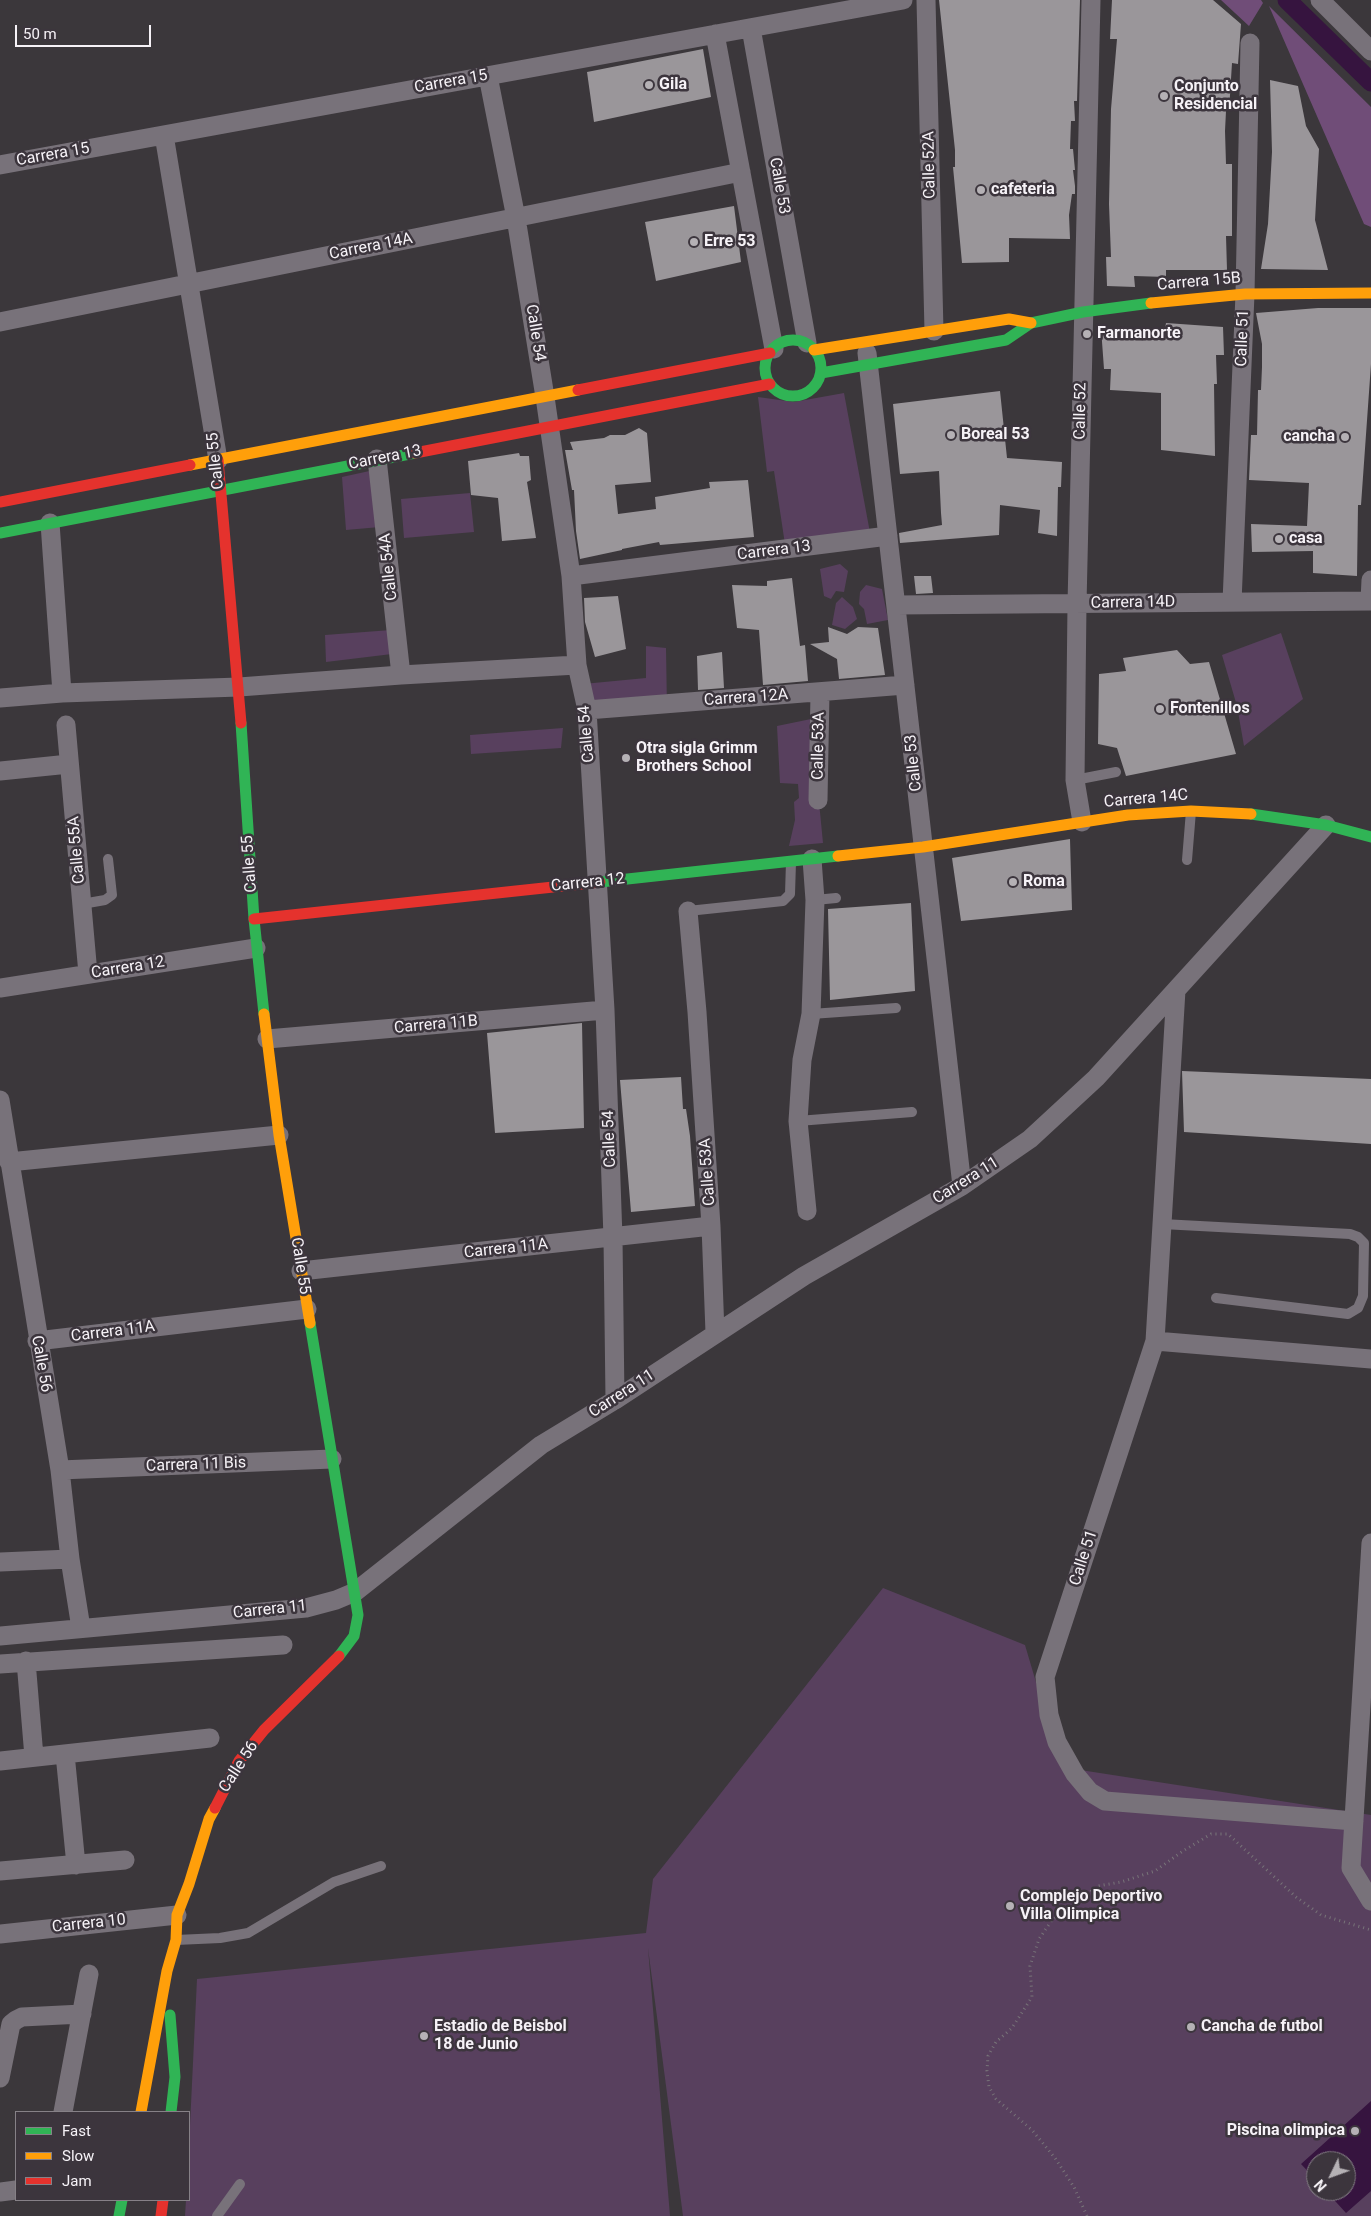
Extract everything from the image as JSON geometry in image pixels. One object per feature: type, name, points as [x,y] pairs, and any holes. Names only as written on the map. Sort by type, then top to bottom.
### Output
[{"type":"street","name":"Carrera 15","points":[[0,165],[903,0]]},
{"type":"street","name":"Calle 52A","points":[[926,0],[934,331]]},
{"type":"street","name":"Calle 52","points":[[1082,822],[1075,780],[1077,604],[1091,0]]},
{"type":"street","points":[[1320,0],[1371,51]]},
{"type":"street","name":"Calle 53","points":[[751,28],[810,347]]},
{"type":"street","points":[[715,34],[772,351],[766,368],[770,384],[776,391],[785,395],[804,394],[812,390],[821,373],[819,357],[810,347],[789,341],[780,344],[772,351]]},
{"type":"street","name":"Calle 51","points":[[1232,602],[1245,294],[1250,44]]},
{"type":"street","name":"Calle 54","points":[[488,76],[516,218],[545,396],[571,576],[577,665],[587,710],[605,1010],[614,1238],[615,1400]]},
{"type":"street","name":"Calle 55","points":[[164,135],[218,460],[239,688],[256,948],[279,1135],[355,1592]]},
{"type":"street","name":"Carrera 14A","points":[[0,322],[741,172]]},
{"type":"street","name":"Carrera 15B","points":[[821,373],[1006,340],[1031,323],[1084,312],[1164,300],[1245,294],[1371,293]]},
{"type":"street","name":"Carrera 15B","points":[[810,347],[866,341],[1009,318],[1031,323]]},
{"type":"street","name":"Calle 53","points":[[866,341],[962,1186]]},
{"type":"street","name":"Carrera 13","points":[[0,502],[772,351]]},
{"type":"street","name":"Carrera 13","points":[[0,533],[770,384]]},
{"type":"street","name":"Calle 54A","points":[[377,459],[401,674]]},
{"type":"street","points":[[50,523],[62,693]]},
{"type":"street","name":"Carrera 13","points":[[571,576],[888,536]]},
{"type":"street","points":[[1371,580],[1371,601]]},
{"type":"street","name":"Carrera 14D","points":[[896,606],[1371,601]]},
{"type":"street","points":[[0,698],[62,693],[239,688],[401,674],[577,665]]},
{"type":"street","name":"Carrera 12A","points":[[587,710],[905,685]]},
{"type":"street","name":"Calle 53A","points":[[818,800],[820,693]]},
{"type":"street","name":"Calle 55A","points":[[66,724],[88,974]]},
{"type":"street","points":[[0,771],[70,764]]},
{"type":"street","name":"Carrera 14C","points":[[923,847],[1128,815],[1191,810],[1245,813],[1326,825],[1371,837]]},
{"type":"street","name":"Carrera 11","points":[[0,1636],[306,1608],[336,1600],[355,1592],[542,1445],[615,1400],[804,1276],[962,1186],[1030,1139],[1096,1078],[1326,825]]},
{"type":"street","name":"Carrera 12","points":[[254,919],[923,847]]},
{"type":"street","points":[[807,1211],[798,1121],[802,1060],[811,1014],[815,900],[812,859]]},
{"type":"street","name":"Calle 53A","points":[[688,911],[697,1012],[711,1226],[715,1333]]},
{"type":"street","name":"Carrera 12","points":[[0,988],[256,948]]},
{"type":"street","name":"Calle 51","points":[[1176,990],[1155,1341],[1045,1677],[1052,1724],[1057,1742],[1075,1774],[1090,1792],[1105,1801],[1354,1821]]},
{"type":"street","name":"Carrera 11B","points":[[267,1039],[605,1010]]},
{"type":"street","name":"Calle 56","points":[[0,1100],[37,1340],[60,1470],[70,1559],[81,1628]]},
{"type":"street","points":[[9,1162],[279,1135]]},
{"type":"street","name":"Carrera 11A","points":[[301,1272],[711,1226]]},
{"type":"street","name":"Carrera 11A","points":[[37,1340],[307,1309]]},
{"type":"street","points":[[1155,1341],[1371,1359]]},
{"type":"street","name":"Carrera 11 Bis","points":[[60,1470],[332,1459]]},
{"type":"street","points":[[1371,1543],[1351,1868],[1371,1901]]},
{"type":"street","points":[[0,1562],[70,1559]]},
{"type":"street","name":"Calle 56","points":[[141,2111],[167,1972],[176,1940],[177,1915],[189,1884],[209,1819],[239,1761],[264,1730],[343,1652],[354,1636],[358,1615],[355,1592]]},
{"type":"street","points":[[0,1664],[283,1645]]},
{"type":"street","points":[[26,1662],[34,1757]]},
{"type":"street","points":[[0,1761],[210,1738]]},
{"type":"street","points":[[64,1754],[76,1864]]},
{"type":"street","points":[[0,1871],[125,1860]]},
{"type":"street","name":"Carrera 10","points":[[0,1934],[177,1915]]},
{"type":"street","name":"Calle 56","points":[[167,1972],[175,2077],[171,2111]]},
{"type":"street","points":[[64,2111],[89,1974]]},
{"type":"street","points":[[0,2078],[11,2024],[16,2020],[22,2017],[82,2014]]},
{"type":"street","points":[[0,2192],[15,2190]]},
{"type":"street","points":[[119,2216],[122,2201]]},
{"type":"street","points":[[161,2216],[163,2201]]},
{"type":"lane","points":[[1075,780],[1116,772]]},
{"type":"lane","points":[[1187,860],[1191,810]]},
{"type":"lane","points":[[82,904],[105,900],[112,895],[108,859]]},
{"type":"lane","points":[[688,911],[783,901],[790,894],[791,861]]},
{"type":"lane","points":[[815,900],[836,898]]},
{"type":"lane","points":[[811,1014],[896,1008]]},
{"type":"lane","points":[[798,1121],[912,1112]]},
{"type":"lane","points":[[1162,1224],[1350,1234],[1358,1237],[1364,1243],[1363,1296],[1358,1308],[1348,1314],[1216,1298]]},
{"type":"lane","points":[[176,1940],[220,1938],[248,1933],[334,1882],[381,1866]]},
{"type":"lane","points":[[217,2216],[240,2184]]},
{"type":"path","points":[[1086,2216],[1074,2187],[1055,2158],[1032,2130],[996,2099],[989,2087],[987,2071],[988,2056],[996,2042],[1012,2028],[1032,1996],[1030,1966],[1039,1939],[1052,1920],[1098,1886],[1121,1882],[1155,1871],[1211,1834],[1228,1834],[1296,1898],[1321,1915],[1371,1930]]},
{"type":"shaded area","points":[[1221,0],[1261,0],[1263,3],[1249,26]]},
{"type":"shaded area","points":[[1269,6],[1371,107],[1371,227],[1364,224]]},
{"type":"shaded area","points":[[844,393],[871,538],[786,551],[774,471],[767,472],[758,397],[794,402]]},
{"type":"shaded area","points":[[374,470],[380,527],[346,530],[342,477]]},
{"type":"shaded area","points":[[470,493],[474,532],[404,538],[401,499]]},
{"type":"shaded area","points":[[840,564],[848,571],[844,592],[836,591],[831,599],[824,596],[820,569]]},
{"type":"shaded area","points":[[866,585],[882,589],[888,620],[867,624],[864,609],[859,604],[860,592]]},
{"type":"shaded area","points":[[842,597],[853,607],[857,619],[845,629],[832,625],[836,603]]},
{"type":"shaded area","points":[[391,630],[392,654],[326,662],[325,635]]},
{"type":"shaded area","points":[[1281,633],[1303,699],[1244,746],[1237,706],[1222,655]]},
{"type":"shaded area","points":[[646,646],[666,648],[667,709],[583,717],[583,684],[646,678]]},
{"type":"shaded area","points":[[811,719],[823,843],[789,846],[795,820],[794,802],[799,798],[798,784],[780,783],[777,726]]},
{"type":"shaded area","points":[[563,728],[561,748],[471,754],[470,735]]},
{"type":"shaded area","name":"Complejo Deportivo Villa Olimpica","points":[[883,1588],[1025,1645],[1061,1767],[1371,1815],[1371,2216],[683,2216],[648,1948],[670,2216],[185,2216],[186,2201],[190,2201],[190,2125],[197,1979],[646,1933],[653,1879]]},
{"type":"shaded area","name":"Piscina olimpica","points":[[1371,2101],[1371,2191],[1346,2213],[1335,2201],[1356,2201],[1356,2151],[1315,2151]]},
{"type":"shaded area","name":"Piscina olimpica","points":[[1306,2160],[1306,2169],[1301,2164]]},
{"type":"building","points":[[939,0],[1080,0],[1077,101],[1074,101],[1075,121],[1071,121],[1070,149],[1073,149],[1075,194],[1072,194],[1069,215],[1070,239],[1009,238],[1009,262],[962,263],[953,167],[955,167],[955,150]]},
{"type":"building","points":[[1112,0],[1213,0],[1241,24],[1238,64],[1232,63],[1229,111],[1226,111],[1226,164],[1232,164],[1232,236],[1226,236],[1227,270],[1166,270],[1166,277],[1134,276],[1135,287],[1107,286],[1106,257],[1111,257],[1109,204],[1111,109],[1117,39],[1110,39]]},
{"type":"building","name":"Gila","points":[[703,49],[711,97],[594,122],[587,72]]},
{"type":"building","points":[[1270,80],[1298,86],[1306,126],[1319,149],[1315,220],[1328,270],[1261,269],[1268,224],[1272,152]]},
{"type":"building","name":"Erre 53","points":[[734,206],[741,262],[656,281],[645,222]]},
{"type":"building","points":[[1318,308],[1371,308],[1371,364],[1361,505],[1358,505],[1357,576],[1313,573],[1313,551],[1252,552],[1251,524],[1307,526],[1309,483],[1249,480],[1251,435],[1257,435],[1258,390],[1261,390],[1262,367],[1262,344],[1256,313]]},
{"type":"building","points":[[1166,323],[1223,327],[1224,355],[1216,355],[1217,384],[1214,384],[1215,456],[1161,450],[1161,393],[1110,390],[1111,369],[1104,369],[1101,328],[1138,328],[1138,331],[1165,329]]},
{"type":"building","points":[[1000,391],[1007,458],[1062,462],[1061,487],[1058,487],[1057,536],[1038,533],[1040,510],[1000,505],[999,535],[900,543],[899,533],[942,525],[939,471],[900,474],[893,404]]},
{"type":"building","points":[[639,428],[647,433],[651,482],[615,485],[618,514],[656,509],[655,497],[710,488],[709,482],[748,480],[754,537],[660,545],[659,542],[580,559],[576,531],[574,490],[572,490],[565,450],[573,450],[570,442],[604,438],[610,435],[625,435]]},
{"type":"building","points":[[519,453],[520,456],[529,456],[531,480],[527,482],[536,538],[502,541],[498,498],[471,495],[468,461]]},
{"type":"building","points":[[914,576],[931,576],[933,593],[916,594]]},
{"type":"building","points":[[792,578],[800,646],[805,645],[808,681],[763,685],[759,630],[737,628],[732,585],[767,586],[767,581]]},
{"type":"building","points":[[618,596],[626,649],[595,657],[585,622],[584,598]]},
{"type":"building","points":[[828,627],[847,634],[858,627],[878,628],[885,675],[839,679],[837,659],[810,644],[829,642]]},
{"type":"building","name":"Fontenillos","points":[[1177,650],[1190,664],[1209,662],[1236,754],[1126,776],[1117,748],[1098,744],[1099,674],[1126,671],[1123,658]]},
{"type":"building","points":[[722,652],[724,688],[698,690],[697,656]]},
{"type":"building","name":"Roma","points":[[1070,839],[1072,910],[961,921],[952,858]]},
{"type":"building","points":[[911,903],[915,991],[830,1000],[828,909]]},
{"type":"building","points":[[582,1023],[584,1128],[495,1133],[487,1033]]},
{"type":"building","points":[[1182,1071],[1371,1079],[1371,1144],[1184,1132]]},
{"type":"building","points":[[681,1077],[683,1109],[686,1109],[690,1136],[695,1206],[631,1212],[620,1080]]},
{"type":"waterway","points":[[1287,0],[1371,82]]},
{"type":"traffic: fast","points":[[821,373],[1006,340],[1031,323],[1083,312],[1151,303]]},
{"type":"traffic: fast","points":[[793,340],[804,342],[813,348],[819,357],[821,368],[819,379],[813,388],[804,394],[793,396],[782,394],[773,388],[767,379],[765,368],[767,357],[773,348],[782,342],[793,340]]},
{"type":"traffic: fast","points":[[0,533],[415,453]]},
{"type":"traffic: fast","points":[[241,723],[254,919],[264,1014]]},
{"type":"traffic: fast","points":[[1251,814],[1326,825],[1371,837]]},
{"type":"traffic: fast","points":[[600,882],[838,856]]},
{"type":"traffic: fast","points":[[310,1323],[358,1615],[354,1636],[339,1656]]},
{"type":"traffic: fast","points":[[170,2015],[175,2077],[171,2111]]},
{"type":"traffic: fast","points":[[119,2216],[122,2201]]},
{"type":"traffic: slow","points":[[1151,303],[1245,294],[1371,293]]},
{"type":"traffic: slow","points":[[814,350],[1009,319],[1031,323]]},
{"type":"traffic: slow","points":[[190,465],[578,390]]},
{"type":"traffic: slow","points":[[838,856],[923,847],[1128,815],[1191,811],[1251,814]]},
{"type":"traffic: slow","points":[[264,1014],[279,1135],[310,1323]]},
{"type":"traffic: slow","points":[[141,2111],[167,1971],[176,1940],[177,1915],[189,1884],[209,1819],[215,1808]]},
{"type":"traffic: jam","points":[[578,390],[770,353]]},
{"type":"traffic: jam","points":[[415,453],[770,384]]},
{"type":"traffic: jam","points":[[218,460],[241,723]]},
{"type":"traffic: jam","points":[[0,502],[190,465]]},
{"type":"traffic: jam","points":[[254,919],[600,882]]},
{"type":"traffic: jam","points":[[215,1808],[239,1761],[264,1730],[339,1656]]},
{"type":"traffic: jam","points":[[161,2216],[163,2201]]},
{"type":"place","name":"Gila","points":[[649,85]]},
{"type":"place","name":"Conjunto Residencial","points":[[1164,96]]},
{"type":"place","name":"cafeteria","points":[[981,190]]},
{"type":"place","name":"Erre 53","points":[[694,242]]},
{"type":"place","name":"Farmanorte","points":[[1087,334]]},
{"type":"place","name":"Boreal 53","points":[[951,435]]},
{"type":"place","name":"cancha","points":[[1345,437]]},
{"type":"place","name":"casa","points":[[1279,539]]},
{"type":"place","name":"Fontenillos","points":[[1160,709]]},
{"type":"place","name":"Otra sigla Grimm Brothers School","points":[[626,758]]},
{"type":"place","name":"Roma","points":[[1013,882]]},
{"type":"place","name":"Complejo Deportivo Villa Olimpica","points":[[1010,1906]]},
{"type":"place","name":"Cancha de futbol","points":[[1191,2027]]},
{"type":"place","name":"Estadio de Beisbol 18 de Junio","points":[[424,2036]]},
{"type":"place","name":"Piscina olimpica","points":[[1355,2131]]}]
